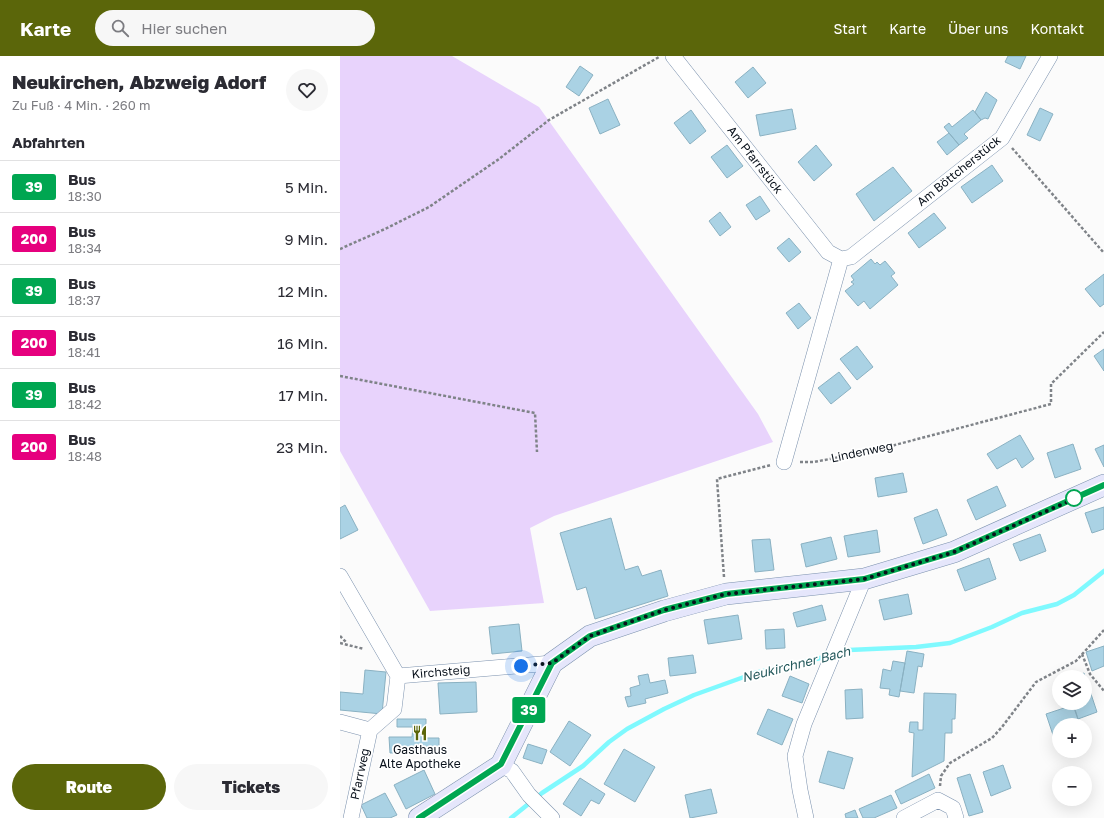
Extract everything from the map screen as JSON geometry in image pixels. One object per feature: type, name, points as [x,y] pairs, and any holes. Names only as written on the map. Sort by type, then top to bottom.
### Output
[{"type":"main road","points":[[419,818],[501,764],[552,663],[590,636],[664,610],[726,594],[864,579],[954,552],[1104,485]]},
{"type":"street","name":"Am Pfarrstück","points":[[674,56],[828,252],[841,259]]},
{"type":"street","name":"Am Böttcherstück","points":[[841,259],[851,257],[1002,138],[1050,56]]},
{"type":"street","points":[[784,462],[841,259]]},
{"type":"street","name":"Kirchsteig","points":[[340,576],[398,676],[552,663]]},
{"type":"street","points":[[806,818],[795,756],[804,724],[864,579]]},
{"type":"street","points":[[340,722],[370,730],[394,709],[398,676]]},
{"type":"street","name":"Pfarrweg","points":[[351,818],[370,730]]},
{"type":"street","points":[[501,764],[512,771],[529,795],[552,818]]},
{"type":"street","points":[[904,818],[938,800],[953,808],[956,818]]},
{"type":"path","points":[[340,249],[429,207],[499,159],[549,120],[661,56]]},
{"type":"path","points":[[1002,138],[1104,253]]},
{"type":"path","name":"Lindenweg","points":[[784,462],[814,462],[872,451],[1051,404],[1051,384],[1104,332]]},
{"type":"path","points":[[340,376],[535,413],[537,452]]},
{"type":"path","points":[[726,594],[716,479],[784,462]]},
{"type":"path","points":[[938,800],[941,776],[950,763],[992,738],[1036,682],[1076,661],[1104,630]]},
{"type":"path","points":[[340,636],[348,644]]},
{"type":"path","points":[[340,643],[371,651],[385,652]]},
{"type":"path","points":[[1082,654],[1090,674],[1104,691]]},
{"type":"shaded area","points":[[340,56],[452,56],[539,107],[758,414],[773,442],[554,516],[530,528],[544,603],[430,611],[340,451]]},
{"type":"building","points":[[1008,56],[1026,56],[1020,69],[1005,62]]},
{"type":"building","points":[[580,66],[593,75],[579,96],[566,87]]},
{"type":"building","points":[[753,67],[766,83],[748,98],[735,82]]},
{"type":"building","points":[[986,92],[997,100],[988,119],[985,118],[981,120],[975,112]]},
{"type":"building","points":[[608,99],[620,125],[600,134],[589,108]]},
{"type":"building","points":[[1040,108],[1053,114],[1040,141],[1027,135]]},
{"type":"building","points":[[792,109],[796,129],[760,136],[756,115]]},
{"type":"building","points":[[691,110],[706,131],[690,144],[674,123]]},
{"type":"building","points":[[973,110],[981,120],[964,134],[968,138],[959,145],[944,127],[949,123],[952,127]]},
{"type":"building","points":[[949,133],[959,145],[947,155],[937,142]]},
{"type":"building","points":[[727,145],[743,166],[727,178],[711,157]]},
{"type":"building","points":[[816,145],[832,165],[814,181],[798,162]]},
{"type":"building","points":[[992,165],[1003,181],[972,203],[961,187]]},
{"type":"building","points":[[893,167],[912,191],[874,221],[856,194]]},
{"type":"building","points":[[760,196],[770,211],[756,220],[746,205]]},
{"type":"building","points":[[720,212],[731,227],[720,236],[709,221]]},
{"type":"building","points":[[934,213],[946,228],[919,248],[908,233]]},
{"type":"building","points":[[789,238],[801,252],[789,262],[777,248]]},
{"type":"building","points":[[871,259],[875,264],[877,262],[880,265],[885,261],[895,273],[891,276],[898,285],[870,309],[864,301],[858,306],[845,291],[854,284],[851,282],[854,280],[851,276]]},
{"type":"building","points":[[1104,274],[1104,304],[1100,307],[1085,289]]},
{"type":"building","points":[[799,303],[811,318],[798,329],[786,313]]},
{"type":"building","points":[[857,346],[873,367],[857,380],[840,359]]},
{"type":"building","points":[[1104,349],[1104,371],[1094,356]]},
{"type":"building","points":[[839,372],[851,388],[831,404],[818,388]]},
{"type":"building","points":[[1020,435],[1034,459],[1022,468],[1016,458],[997,469],[987,454]]},
{"type":"building","points":[[1073,444],[1081,469],[1055,478],[1047,453]]},
{"type":"building","points":[[1104,445],[1104,467],[1095,449]]},
{"type":"building","points":[[903,473],[907,492],[878,497],[875,478]]},
{"type":"building","points":[[997,486],[1006,506],[976,520],[967,500]]},
{"type":"building","points":[[345,505],[358,530],[340,539],[340,508]]},
{"type":"building","points":[[1104,507],[1104,529],[1092,533],[1085,513]]},
{"type":"building","points":[[937,509],[947,535],[923,544],[914,518]]},
{"type":"building","points":[[611,518],[625,570],[638,566],[642,576],[661,570],[668,596],[595,619],[586,587],[577,590],[560,533]]},
{"type":"building","points":[[877,530],[880,552],[848,557],[844,536]]},
{"type":"building","points":[[1040,534],[1046,551],[1020,561],[1013,544]]},
{"type":"building","points":[[831,537],[837,559],[806,567],[801,544]]},
{"type":"building","points":[[770,539],[774,570],[755,572],[752,540]]},
{"type":"building","points":[[989,558],[996,579],[965,591],[957,570]]},
{"type":"building","points":[[908,594],[912,614],[884,620],[879,600]]},
{"type":"building","points":[[822,605],[826,620],[797,627],[793,613]]},
{"type":"building","points":[[738,615],[742,639],[708,644],[704,620]]},
{"type":"building","points":[[519,624],[522,651],[492,654],[489,627]]},
{"type":"building","points":[[784,629],[785,648],[766,649],[765,630]]},
{"type":"building","points":[[1104,646],[1104,666],[1092,671],[1086,652]]},
{"type":"building","points":[[907,651],[924,654],[922,667],[918,666],[914,693],[900,691]]},
{"type":"building","points":[[693,655],[696,673],[670,676],[668,658]]},
{"type":"building","points":[[893,661],[905,663],[899,697],[889,695],[890,689],[880,688],[883,669],[891,671]]},
{"type":"building","points":[[365,670],[386,672],[382,714],[340,710],[340,692],[363,694]]},
{"type":"building","points":[[648,674],[650,683],[665,680],[668,693],[645,699],[646,703],[628,707],[625,697],[631,696],[630,688],[640,685],[638,676]]},
{"type":"building","points":[[790,676],[809,684],[802,703],[782,696]]},
{"type":"building","points":[[476,682],[477,712],[440,714],[438,683]]},
{"type":"building","points":[[862,689],[863,718],[846,719],[845,690]]},
{"type":"building","points":[[924,693],[956,694],[955,719],[952,719],[952,733],[945,733],[944,761],[912,777],[914,733],[909,732],[910,722],[918,722],[918,730],[923,730]]},
{"type":"building","points":[[1092,697],[1097,712],[1078,718],[1075,710],[1092,710]]},
{"type":"building","points":[[768,709],[793,719],[782,745],[757,734]]},
{"type":"building","points":[[1058,710],[1075,710],[1078,718],[1052,718],[1052,732],[1046,714]]},
{"type":"building","points":[[397,719],[426,719],[426,738],[439,738],[439,752],[390,753],[389,737],[412,737],[413,727],[397,727]]},
{"type":"building","points":[[569,721],[591,735],[570,766],[550,752]]},
{"type":"building","points":[[528,744],[547,750],[542,764],[523,758]]},
{"type":"building","points":[[624,749],[655,767],[635,802],[604,784]]},
{"type":"building","points":[[828,751],[853,758],[844,789],[819,782]]},
{"type":"building","points":[[1003,765],[1011,788],[991,796],[983,772]]},
{"type":"building","points":[[424,770],[435,794],[406,809],[394,785]]},
{"type":"building","points":[[929,774],[935,788],[901,804],[895,791]]},
{"type":"building","points":[[970,774],[983,812],[969,816],[957,778]]},
{"type":"building","points":[[580,778],[605,794],[599,804],[591,800],[581,816],[563,804]]},
{"type":"building","points":[[711,789],[717,813],[690,818],[685,795]]},
{"type":"building","points":[[385,793],[397,815],[390,818],[367,818],[361,805]]},
{"type":"building","points":[[891,795],[897,808],[874,818],[863,818],[859,809]]},
{"type":"building","points":[[855,810],[858,818],[846,818],[845,814]]},
{"type":"waterway","name":"Neukirchner Bach","points":[[836,654],[849,650],[916,647],[950,643],[992,627],[1022,613],[1057,604],[1074,595],[1104,571]]},
{"type":"waterway","name":"Neukirchner Bach","points":[[511,818],[542,793],[583,766],[609,742],[627,729],[664,709],[694,695],[755,673],[829,656]]},
{"type":"bus line","name":"39","points":[[419,818],[501,764],[552,663],[590,636],[664,610],[726,594],[864,579],[954,552],[1104,485]]},
{"type":"place","name":"Gasthaus Alte Apotheke","points":[[420,733]]},
{"type":"route","points":[[521,666],[552,663],[590,636],[664,610],[726,594],[864,579],[954,552],[1076,498],[1074,498]]}]
